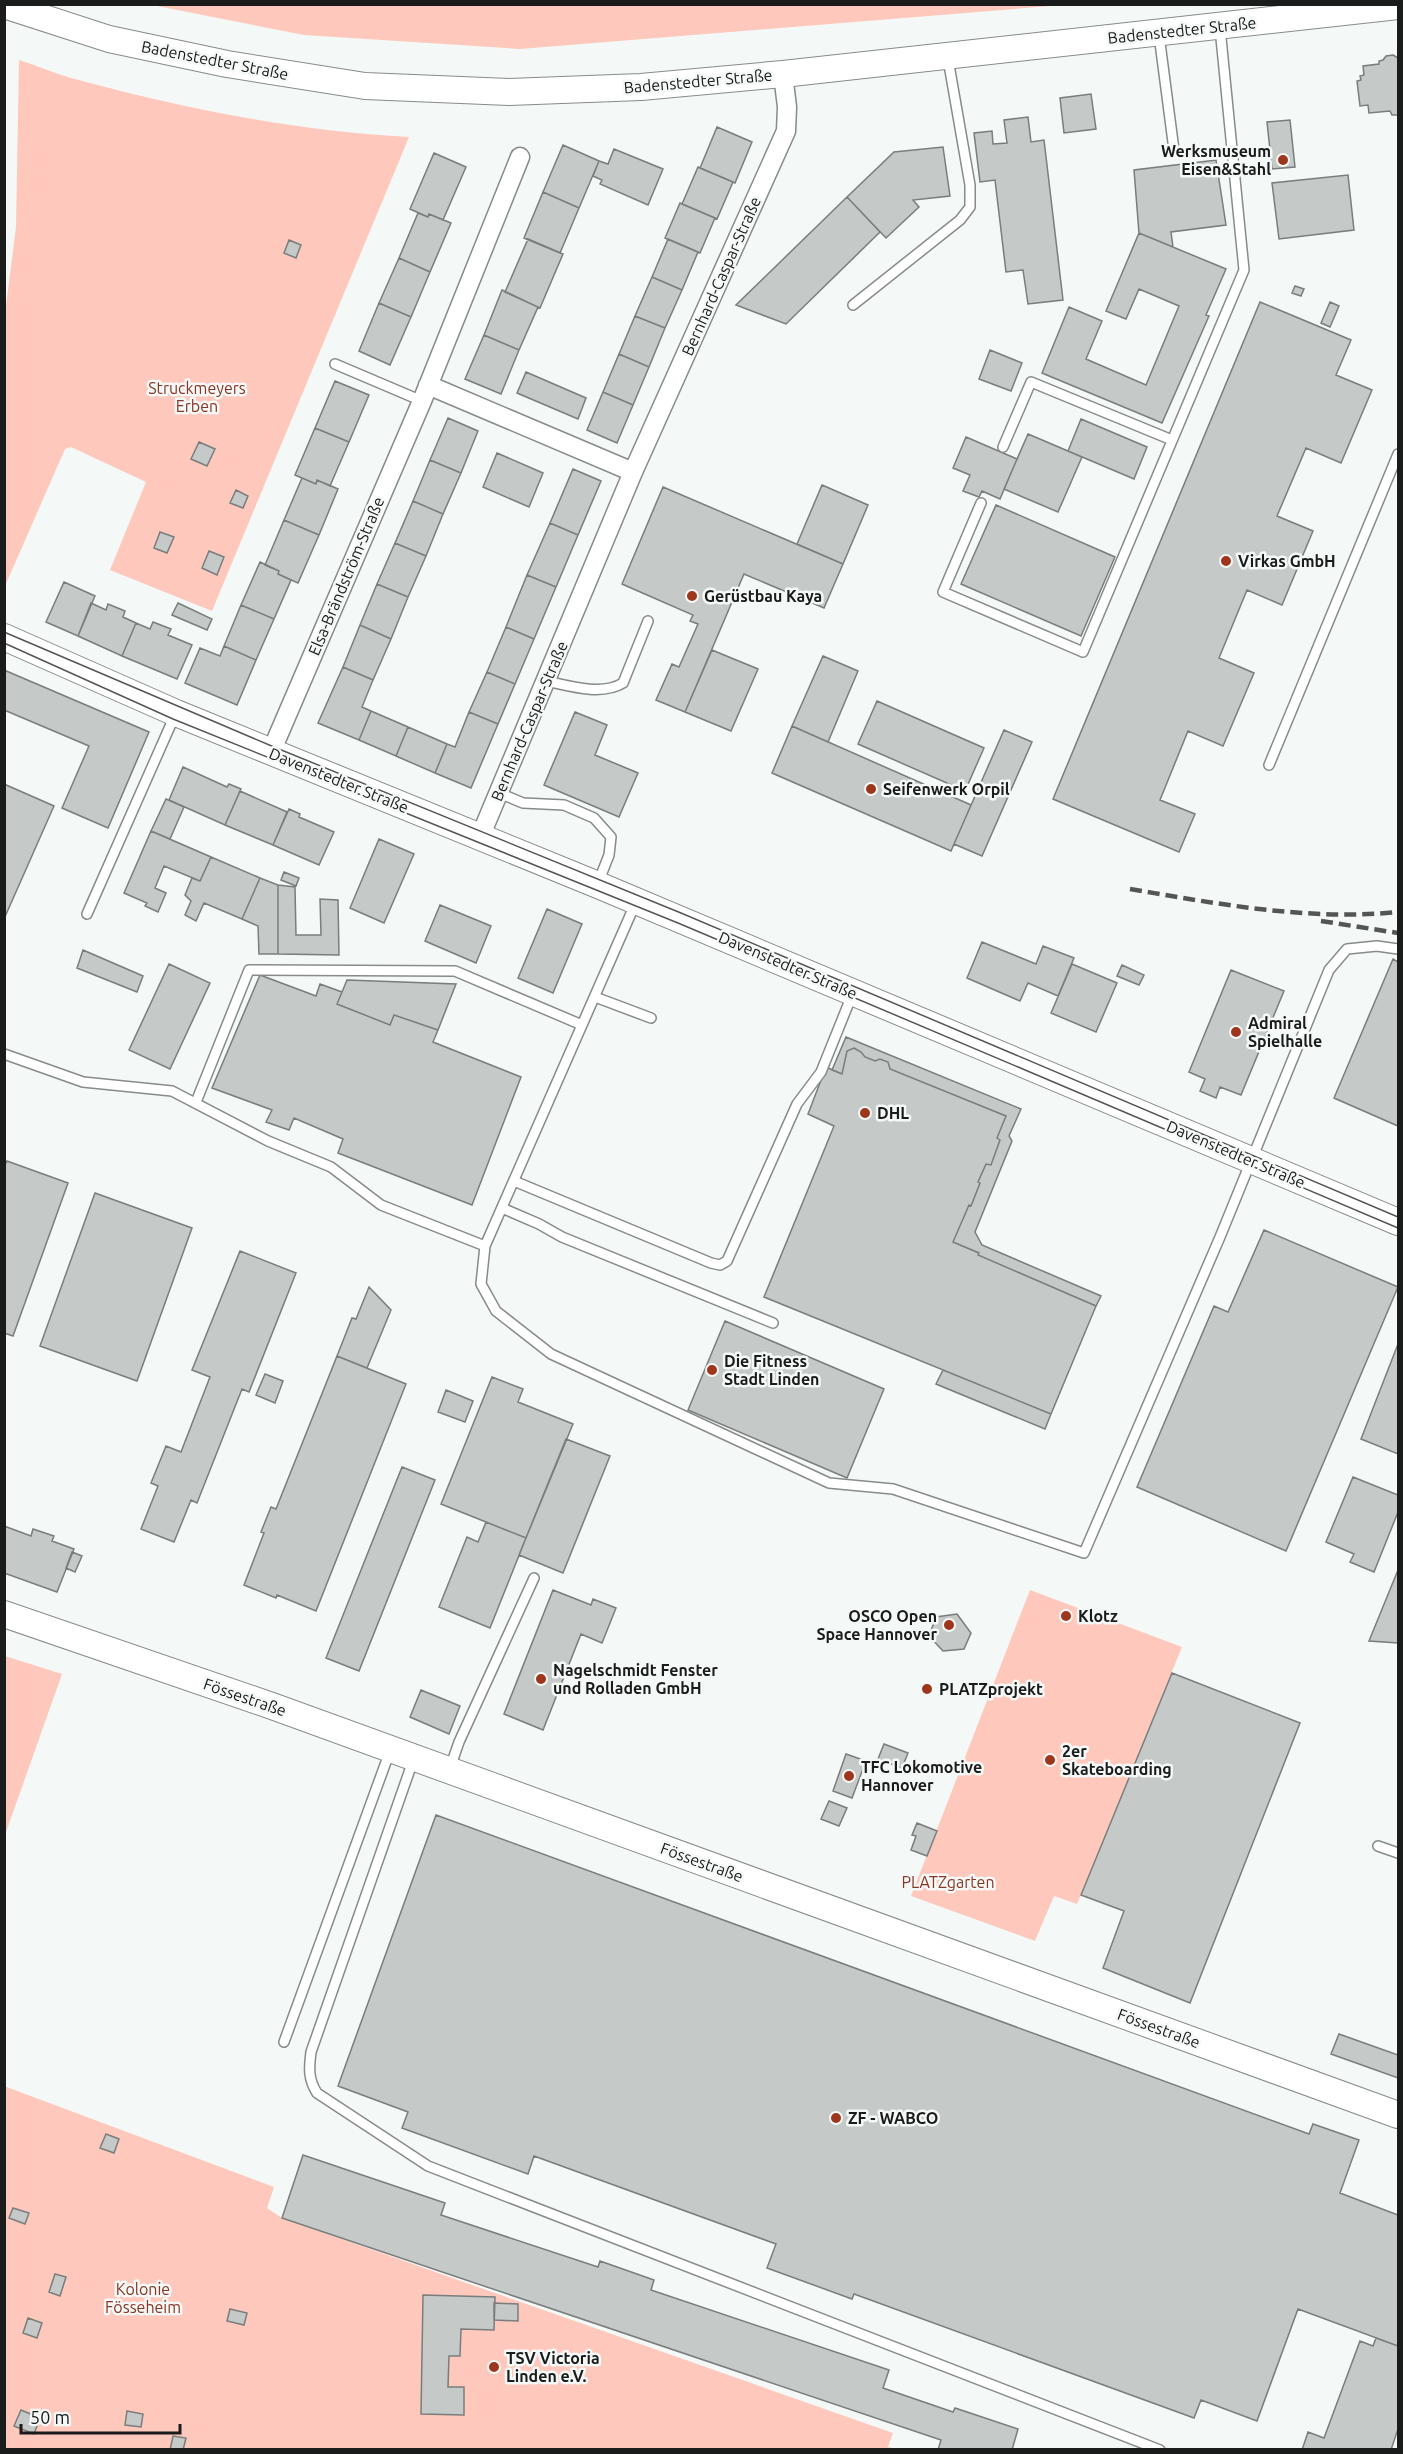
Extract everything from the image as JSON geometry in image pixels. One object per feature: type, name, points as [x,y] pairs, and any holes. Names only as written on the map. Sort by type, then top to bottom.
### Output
[{"type":"street","name":"Badenstedter Straße","points":[[4,6],[120,42],[227,64],[365,86],[463,91],[576,90],[783,74],[1398,6]]},
{"type":"street","name":"Bernhard-Caspar-Straße","points":[[480,837],[633,472],[786,131],[787,107],[783,74]]},
{"type":"street","name":"Elsa-Brändström-Straße","points":[[271,752],[425,393],[520,157]]},
{"type":"street","points":[[425,393],[633,472]]},
{"type":"street","name":"Davenstedter Straße","points":[[4,637],[176,713],[637,901],[1398,1222]]},
{"type":"street","name":"Fössestraße","points":[[4,1614],[403,1753],[1398,2115]]},
{"type":"lane","points":[[981,502],[943,592],[1083,652],[1244,270],[1220,26]]},
{"type":"lane","points":[[1158,33],[1174,150]]},
{"type":"lane","points":[[852,305],[960,220],[970,207],[970,184],[948,56]]},
{"type":"lane","points":[[335,364],[425,393]]},
{"type":"lane","points":[[1003,447],[1031,382],[1172,440]]},
{"type":"lane","points":[[1269,765],[1398,454]]},
{"type":"lane","points":[[546,681],[574,687],[614,688],[623,682],[648,621]]},
{"type":"lane","points":[[87,914],[176,713]]},
{"type":"lane","points":[[499,793],[523,803],[564,805],[594,818],[611,837],[609,855],[598,885]]},
{"type":"lane","points":[[637,901],[485,1246],[481,1284],[496,1311],[551,1354],[830,1483],[893,1489],[1084,1553],[1216,1247],[1329,970],[1347,949],[1377,946],[1398,950]]},
{"type":"lane","points":[[196,1102],[249,970],[455,971],[490,989],[582,1024]]},
{"type":"lane","points":[[514,1181],[720,1265],[727,1261],[797,1104],[821,1072],[853,992]]},
{"type":"lane","points":[[595,997],[651,1018]]},
{"type":"lane","points":[[4,1054],[83,1082],[172,1091],[268,1141],[331,1167],[381,1205],[485,1246]]},
{"type":"lane","points":[[502,1208],[562,1237],[773,1323]]},
{"type":"lane","points":[[449,1770],[459,1742],[534,1578]]},
{"type":"lane","points":[[284,2042],[403,1753]]},
{"type":"lane","points":[[403,1753],[311,2052],[308,2069],[311,2084],[316,2093],[428,2166],[1160,2450]]},
{"type":"lane","points":[[1378,1845],[1398,1853]]},
{"type":"green space","points":[[152,5],[1063,5],[520,49],[304,35]]},
{"type":"green space","name":"Struckmeyers Erben","points":[[19,60],[71,78],[196,108],[281,124],[409,137],[212,611],[110,570],[146,482],[71,447],[65,449],[5,586],[4,321],[16,227]]},
{"type":"green space","name":"2er Skateboarding","points":[[1030,1590],[1182,1647],[1077,1904],[1054,1896],[1035,1941],[911,1896]]},
{"type":"green space","points":[[4,1657],[62,1674],[5,1835]]},
{"type":"green space","name":"Kolonie Fösseheim","points":[[4,2086],[274,2187],[267,2208],[282,2218],[893,2433],[888,2447],[896,2449],[5,2449]]},
{"type":"building","points":[[1393,55],[1398,58],[1398,115],[1392,115],[1390,111],[1369,113],[1368,105],[1360,106],[1357,81],[1361,80],[1360,76],[1364,75],[1363,66],[1379,64],[1379,61],[1386,56]]},
{"type":"building","points":[[1091,94],[1096,129],[1064,133],[1060,98]]},
{"type":"building","points":[[1028,117],[1031,142],[1044,140],[1063,300],[1028,304],[1023,270],[1006,272],[995,180],[980,182],[974,133],[992,131],[993,144],[1007,143],[1004,120]]},
{"type":"building","points":[[1290,120],[1295,167],[1272,169],[1267,122]]},
{"type":"building","points":[[717,127],[752,142],[735,183],[700,168]]},
{"type":"building","points":[[563,145],[599,161],[579,208],[543,192]]},
{"type":"building","points":[[943,147],[950,196],[913,200],[919,207],[886,238],[847,197],[894,152]]},
{"type":"building","points":[[614,149],[663,169],[648,205],[600,184],[602,180],[593,176],[599,161],[608,164]]},
{"type":"building","points":[[434,153],[466,167],[443,220],[429,214],[428,217],[410,209]]},
{"type":"building","points":[[1216,160],[1226,225],[1171,232],[1173,247],[1139,233],[1134,170]]},
{"type":"building","points":[[698,167],[733,182],[717,219],[682,204]]},
{"type":"building","points":[[1348,175],[1354,230],[1279,239],[1272,183]]},
{"type":"building","points":[[543,192],[579,208],[560,253],[524,238]]},
{"type":"building","points":[[847,197],[880,232],[786,324],[736,305]]},
{"type":"building","points":[[680,203],[715,218],[700,253],[665,238]]},
{"type":"building","points":[[418,213],[428,217],[429,214],[451,223],[430,272],[399,258]]},
{"type":"building","points":[[1139,233],[1226,269],[1206,315],[1209,316],[1162,423],[1042,373],[1069,307],[1102,321],[1086,359],[1146,385],[1179,306],[1139,289],[1126,319],[1106,311]]},
{"type":"building","points":[[528,239],[563,254],[540,308],[505,292]]},
{"type":"building","points":[[668,239],[698,252],[682,290],[652,277]]},
{"type":"building","points":[[289,240],[301,245],[296,258],[284,253]]},
{"type":"building","points":[[399,258],[430,272],[411,317],[379,303]]},
{"type":"building","points":[[652,277],[682,290],[665,328],[635,316]]},
{"type":"building","points":[[1295,286],[1304,289],[1301,296],[1292,293]]},
{"type":"building","points":[[502,290],[538,307],[519,350],[484,335]]},
{"type":"building","name":"Virkas GmbH","points":[[1260,302],[1351,340],[1336,375],[1372,390],[1341,463],[1306,448],[1277,516],[1313,531],[1282,605],[1247,590],[1219,658],[1254,673],[1223,746],[1188,731],[1160,800],[1195,814],[1179,852],[1053,799]]},
{"type":"building","points":[[1330,302],[1339,306],[1330,327],[1321,323]]},
{"type":"building","points":[[379,303],[411,317],[390,365],[359,351]]},
{"type":"building","points":[[635,316],[665,328],[649,367],[619,354]]},
{"type":"building","points":[[484,335],[519,350],[501,394],[465,379]]},
{"type":"building","points":[[990,350],[1022,363],[1011,391],[979,379]]},
{"type":"building","points":[[619,354],[649,367],[633,405],[603,392]]},
{"type":"building","points":[[526,372],[586,398],[578,419],[517,393]]},
{"type":"building","points":[[335,381],[369,395],[349,442],[315,428]]},
{"type":"building","points":[[603,392],[633,405],[617,443],[587,430]]},
{"type":"building","points":[[448,418],[478,431],[461,473],[430,460]]},
{"type":"building","points":[[1081,419],[1147,447],[1134,479],[1068,451]]},
{"type":"building","points":[[315,428],[349,442],[330,486],[317,480],[316,484],[295,475]]},
{"type":"building","points":[[1028,434],[1082,457],[1058,512],[1004,489]]},
{"type":"building","points":[[966,437],[1017,459],[1000,499],[982,491],[979,497],[963,491],[970,475],[953,468]]},
{"type":"building","points":[[199,442],[215,449],[207,466],[191,459]]},
{"type":"building","points":[[497,453],[543,473],[529,507],[483,487]]},
{"type":"building","points":[[430,460],[461,473],[443,514],[413,501]]},
{"type":"building","points":[[573,469],[601,481],[578,535],[550,523]]},
{"type":"building","points":[[302,478],[316,484],[317,480],[338,489],[319,535],[284,520]]},
{"type":"building","points":[[822,485],[868,505],[843,564],[797,544]]},
{"type":"building","name":"Gerüstbau Kaya","points":[[663,487],[843,564],[824,608],[744,574],[685,712],[656,700],[672,664],[679,667],[698,624],[690,621],[693,615],[622,584]]},
{"type":"building","points":[[236,490],[248,496],[243,508],[230,503]]},
{"type":"building","points":[[413,501],[443,514],[426,556],[395,543]]},
{"type":"building","points":[[996,505],[1115,557],[1081,636],[961,584]]},
{"type":"building","points":[[284,520],[319,535],[298,583],[265,565]]},
{"type":"building","points":[[550,523],[578,535],[556,587],[527,575]]},
{"type":"building","points":[[160,532],[174,537],[167,553],[154,548]]},
{"type":"building","points":[[395,543],[426,556],[408,597],[377,584]]},
{"type":"building","points":[[209,551],[224,557],[217,575],[202,568]]},
{"type":"building","points":[[260,562],[291,580],[274,619],[241,605]]},
{"type":"building","points":[[527,575],[556,587],[534,639],[506,627]]},
{"type":"building","points":[[64,582],[95,596],[78,636],[46,622]]},
{"type":"building","points":[[377,584],[408,597],[391,639],[360,625]]},
{"type":"building","points":[[91,603],[106,610],[108,604],[125,611],[123,617],[136,623],[122,656],[78,636]]},
{"type":"building","points":[[178,603],[212,619],[207,630],[172,615]]},
{"type":"building","points":[[241,605],[274,619],[256,660],[224,646]]},
{"type":"building","points":[[153,622],[171,629],[168,635],[192,645],[177,679],[122,656],[136,623],[150,629]]},
{"type":"building","points":[[360,625],[391,639],[373,680],[343,667]]},
{"type":"building","points":[[506,627],[534,639],[515,684],[487,672]]},
{"type":"building","points":[[224,646],[256,660],[237,705],[185,683],[200,648],[220,656]]},
{"type":"building","points":[[712,650],[758,669],[731,731],[685,712]]},
{"type":"building","points":[[823,656],[858,671],[828,742],[792,726]]},
{"type":"building","points":[[343,667],[373,680],[362,707],[371,711],[359,740],[318,723]]},
{"type":"building","points":[[4,670],[149,732],[108,828],[62,808],[89,746],[4,710]]},
{"type":"building","points":[[487,672],[515,684],[498,724],[469,712]]},
{"type":"building","points":[[877,701],[984,748],[965,791],[858,744]]},
{"type":"building","points":[[371,711],[408,727],[396,756],[359,740]]},
{"type":"building","points":[[469,712],[498,724],[471,788],[435,773],[447,744],[455,747]]},
{"type":"building","points":[[575,712],[607,725],[595,755],[638,773],[619,817],[544,785]]},
{"type":"building","name":"Seifenwerk Orpil","points":[[792,726],[971,805],[951,851],[772,773]]},
{"type":"building","points":[[408,727],[447,744],[435,773],[396,756]]},
{"type":"building","points":[[1004,730],[1032,742],[982,856],[954,844]]},
{"type":"building","points":[[183,767],[227,787],[229,784],[241,789],[225,825],[169,800]]},
{"type":"building","points":[[4,784],[54,806],[4,919]]},
{"type":"building","points":[[240,791],[287,812],[273,845],[225,825]]},
{"type":"building","points":[[166,799],[184,807],[170,839],[151,831]]},
{"type":"building","points":[[289,809],[300,814],[299,817],[334,832],[319,865],[273,845]]},
{"type":"building","points":[[151,831],[211,857],[200,881],[164,866],[155,888],[166,893],[158,912],[145,906],[147,903],[124,893]]},
{"type":"building","points":[[379,839],[414,854],[384,923],[350,908]]},
{"type":"building","points":[[211,857],[260,878],[242,919],[204,903],[196,921],[185,915],[191,901],[185,895],[192,878],[200,881]]},
{"type":"building","points":[[284,872],[299,878],[296,886],[281,880]]},
{"type":"building","points":[[260,878],[278,885],[278,954],[259,954],[258,926],[242,919]]},
{"type":"building","points":[[278,885],[295,887],[296,935],[321,935],[320,899],[338,900],[339,955],[278,954]]},
{"type":"building","points":[[440,905],[491,926],[476,963],[425,941]]},
{"type":"building","points":[[547,909],[582,924],[553,993],[518,978]]},
{"type":"building","points":[[982,942],[1036,964],[1043,946],[1074,958],[1058,996],[1028,983],[1020,1001],[967,978]]},
{"type":"building","points":[[83,950],[143,976],[137,992],[77,968]]},
{"type":"building","points":[[1393,959],[1398,962],[1398,1126],[1334,1098]]},
{"type":"building","points":[[169,964],[210,983],[170,1069],[129,1050]]},
{"type":"building","points":[[1072,964],[1117,983],[1096,1032],[1051,1013]]},
{"type":"building","points":[[1122,965],[1144,975],[1139,985],[1117,976]]},
{"type":"building","name":"Admiral Spielhalle","points":[[1231,970],[1284,991],[1241,1095],[1220,1087],[1216,1098],[1200,1091],[1205,1079],[1189,1072]]},
{"type":"building","points":[[260,975],[316,996],[320,984],[342,992],[337,1004],[390,1025],[394,1015],[438,1030],[433,1042],[521,1077],[472,1205],[338,1153],[343,1139],[294,1118],[289,1130],[266,1122],[272,1110],[212,1088]]},
{"type":"building","points":[[347,980],[456,984],[438,1030],[394,1015],[390,1025],[337,1004]]},
{"type":"building","points":[[846,1037],[1021,1109],[1009,1136],[1012,1141],[975,1232],[982,1245],[1101,1296],[1096,1306],[953,1242],[969,1205],[971,1206],[986,1164],[991,1165],[1000,1140],[997,1138],[1006,1116],[890,1069],[888,1062],[865,1057],[854,1048],[847,1051],[842,1074],[832,1070]]},
{"type":"building","points":[[854,1048],[865,1057],[888,1062],[890,1069],[1006,1116],[997,1138],[1000,1140],[991,1165],[986,1164],[971,1206],[969,1205],[953,1242],[1096,1306],[1051,1414],[764,1297],[834,1126],[808,1114],[826,1067],[842,1074],[847,1051]]},
{"type":"building","points":[[7,1161],[68,1183],[13,1336],[4,1333],[4,1167]]},
{"type":"building","points":[[95,1193],[192,1228],[137,1381],[40,1346]]},
{"type":"building","points":[[1264,1230],[1398,1287],[1286,1551],[1137,1487],[1214,1306],[1228,1312]]},
{"type":"building","points":[[240,1251],[296,1273],[249,1392],[242,1389],[197,1503],[191,1500],[174,1542],[141,1529],[158,1486],[151,1483],[166,1446],[181,1452],[210,1377],[192,1370]]},
{"type":"building","points":[[369,1287],[391,1310],[367,1368],[337,1356],[352,1318],[356,1319]]},
{"type":"building","points":[[725,1321],[884,1389],[847,1478],[688,1410]]},
{"type":"building","points":[[1398,1344],[1398,1454],[1361,1439]]},
{"type":"building","points":[[337,1356],[406,1384],[316,1611],[277,1595],[276,1598],[244,1585],[264,1533],[261,1532],[271,1507],[276,1509]]},
{"type":"building","points":[[943,1370],[1051,1414],[1045,1429],[936,1384]]},
{"type":"building","points":[[265,1374],[283,1381],[275,1403],[256,1395]]},
{"type":"building","points":[[492,1377],[523,1389],[518,1402],[573,1424],[526,1538],[441,1504]]},
{"type":"building","points":[[446,1390],[473,1401],[465,1422],[438,1412]]},
{"type":"building","points":[[566,1439],[610,1456],[563,1573],[519,1555]]},
{"type":"building","points":[[402,1467],[435,1480],[359,1671],[326,1658]]},
{"type":"building","points":[[1353,1477],[1398,1495],[1398,1512],[1374,1572],[1350,1562],[1354,1554],[1326,1542]]},
{"type":"building","points":[[486,1522],[526,1538],[490,1628],[439,1607],[467,1537],[478,1542]]},
{"type":"building","points":[[4,1526],[31,1536],[33,1529],[54,1536],[52,1541],[74,1549],[57,1592],[4,1573]]},
{"type":"building","points":[[72,1552],[82,1556],[75,1572],[66,1568]]},
{"type":"building","points":[[1398,1570],[1398,1643],[1369,1641]]},
{"type":"building","name":"Nagelschmidt Fenster und Rolladen GmbH","points":[[553,1590],[591,1605],[593,1599],[616,1608],[602,1643],[581,1634],[543,1730],[504,1714]]},
{"type":"building","name":"OSCO Open Space Hannover","points":[[957,1614],[971,1633],[964,1649],[943,1651],[929,1636],[936,1617]]},
{"type":"building","points":[[1172,1673],[1300,1723],[1190,2003],[1103,1968],[1124,1911],[1081,1895]]},
{"type":"building","points":[[421,1690],[460,1706],[449,1734],[410,1717]]},
{"type":"building","points":[[884,1744],[908,1753],[902,1768],[878,1759]]},
{"type":"building","name":"TFC Lokomotive Hannover","points":[[846,1754],[866,1761],[852,1798],[833,1791]]},
{"type":"building","points":[[829,1801],[847,1808],[839,1826],[821,1819]]},
{"type":"building","name":"ZF - WABCO","points":[[436,1815],[1309,2134],[1313,2124],[1359,2140],[1340,2193],[1398,2215],[1398,2346],[1298,2309],[1257,2421],[1201,2400],[1194,2418],[854,2294],[852,2299],[767,2268],[776,2244],[534,2156],[528,2174],[402,2128],[408,2112],[338,2086]]},
{"type":"building","points":[[917,1823],[937,1831],[927,1856],[911,1850],[916,1836],[912,1835]]},
{"type":"building","points":[[1339,2034],[1398,2055],[1398,2078],[1331,2054]]},
{"type":"building","points":[[106,2134],[119,2139],[114,2153],[100,2148]]},
{"type":"building","points":[[303,2155],[445,2203],[441,2215],[598,2267],[600,2261],[654,2280],[651,2290],[889,2370],[883,2388],[953,2412],[955,2408],[1018,2429],[1012,2450],[938,2450],[941,2440],[282,2218]]},
{"type":"building","points":[[13,2208],[29,2213],[25,2224],[9,2218]]},
{"type":"building","points":[[55,2274],[66,2277],[60,2296],[49,2292]]},
{"type":"building","points":[[423,2295],[495,2297],[494,2330],[461,2329],[460,2356],[449,2356],[448,2387],[464,2387],[464,2415],[421,2414]]},
{"type":"building","points":[[494,2303],[518,2304],[518,2321],[494,2320]]},
{"type":"building","points":[[230,2309],[247,2313],[244,2325],[227,2321]]},
{"type":"building","points":[[28,2318],[42,2323],[37,2338],[23,2333]]},
{"type":"building","points":[[1376,2338],[1398,2346],[1398,2429],[1391,2450],[1302,2450],[1308,2432],[1324,2438],[1360,2341],[1373,2346]]},
{"type":"building","points":[[21,2410],[40,2418],[34,2434],[14,2426]]},
{"type":"building","points":[[127,2411],[143,2414],[141,2427],[125,2425]]},
{"type":"building","points":[[173,2436],[186,2438],[183,2450],[170,2450]]},
{"type":"tram line","points":[[4,632],[274,747],[681,913],[1398,1217]]},
{"type":"tram line","points":[[4,643],[173,719],[678,923],[1398,1228]]},
{"type":"railway","points":[[1130,889],[1297,913],[1398,912]]},
{"type":"railway","points":[[1321,921],[1398,933]]},
{"type":"place","name":"Werksmuseum Eisen&Stahl","points":[[1283,160]]},
{"type":"place","name":"Virkas GmbH","points":[[1226,561]]},
{"type":"place","name":"Gerüstbau Kaya","points":[[692,596]]},
{"type":"place","name":"Seifenwerk Orpil","points":[[871,789]]},
{"type":"place","name":"Admiral Spielhalle","points":[[1236,1032]]},
{"type":"place","name":"DHL","points":[[865,1113]]},
{"type":"place","name":"Die Fitness Stadt Linden","points":[[712,1370]]},
{"type":"place","name":"Klotz","points":[[1066,1616]]},
{"type":"place","name":"OSCO Open Space Hannover","points":[[949,1625]]},
{"type":"place","name":"Nagelschmidt Fenster und Rolladen GmbH","points":[[541,1679]]},
{"type":"place","name":"PLATZprojekt","points":[[927,1689]]},
{"type":"place","name":"2er Skateboarding","points":[[1050,1760]]},
{"type":"place","name":"TFC Lokomotive Hannover","points":[[849,1776]]},
{"type":"place","name":"ZF - WABCO","points":[[836,2118]]},
{"type":"place","name":"TSV Victoria Linden e.V.","points":[[494,2367]]},
{"type":"park label","name":"PLATZgarten","points":[[948,1882]]}]
